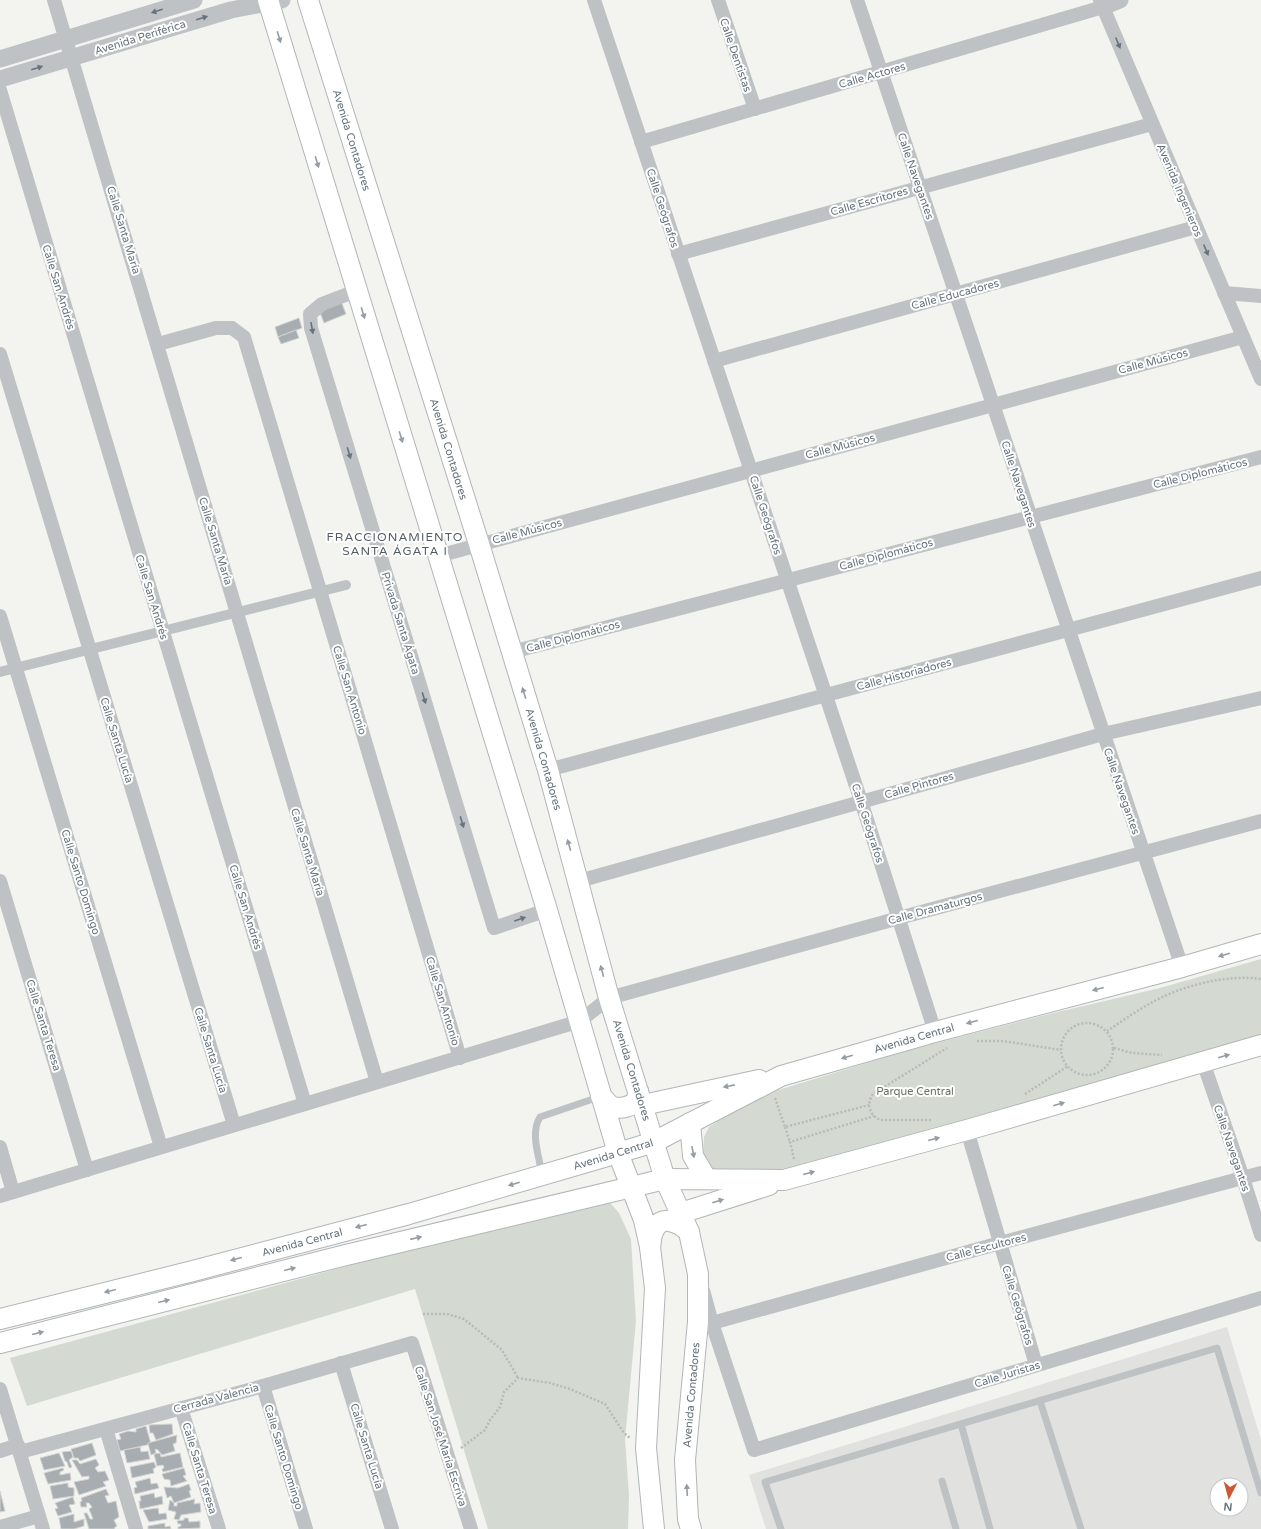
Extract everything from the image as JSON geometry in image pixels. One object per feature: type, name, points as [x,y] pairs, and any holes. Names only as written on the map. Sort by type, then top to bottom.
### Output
[{"type":"main road","name":"Avenida Contadores","points":[[308,0],[479,544],[548,770],[579,880],[609,998],[665,1179],[688,1232],[698,1274],[698,1322],[685,1460],[688,1519],[691,1529]]},
{"type":"main road","points":[[273,1],[356,291],[547,910],[618,1153],[644,1220],[650,1247],[655,1288],[646,1448],[654,1529]]},
{"type":"main road","name":"Avenida Central","points":[[0,1319],[193,1271],[409,1214],[618,1153],[654,1142],[775,1079],[935,1032],[1182,967],[1261,944]]},
{"type":"main road","name":"Avenida Central","points":[[0,1343],[346,1255],[665,1179],[790,1178],[967,1130],[1261,1045]]},
{"type":"main road","points":[[601,1096],[614,1108],[631,1106],[641,1098],[775,1079]]},
{"type":"main road","points":[[690,1123],[693,1156],[706,1178]]},
{"type":"main road","points":[[681,1213],[790,1178]]},
{"type":"main road","points":[[650,1247],[652,1232],[656,1226],[662,1222],[671,1221],[681,1224],[688,1232]]},
{"type":"street","name":"Calle Santa María","points":[[54,0],[158,344],[377,1082]]},
{"type":"street","name":"Avenida Periférica","points":[[0,58],[194,0]]},
{"type":"street","name":"Calle Geógrafos","points":[[594,0],[826,695],[935,1032]]},
{"type":"street","name":"Calle Dentistas","points":[[718,0],[755,109]]},
{"type":"street","name":"Calle Navegantes","points":[[857,0],[1182,967]]},
{"type":"street","points":[[1102,4],[1120,0]]},
{"type":"street","name":"Avenida Periférica","points":[[0,79],[231,10],[273,1]]},
{"type":"street","name":"Calle Actores","points":[[641,142],[881,72],[1102,4]]},
{"type":"street","name":"Avenida Ingenieros","points":[[1102,4],[1224,293],[1260,373]]},
{"type":"street","name":"Calle San Andrés","points":[[0,90],[305,1104]]},
{"type":"street","name":"Calle Escritores","points":[[678,254],[1152,124]]},
{"type":"street","name":"Calle Educadores","points":[[714,361],[1196,227]]},
{"type":"street","name":"Privada Santa Ágata","points":[[356,291],[322,304],[310,314],[311,328],[494,928],[547,910]]},
{"type":"street","points":[[1224,293],[1261,296]]},
{"type":"street","name":"Calle San Antonio","points":[[158,344],[216,328],[232,328],[244,337],[460,1058]]},
{"type":"street","name":"Calle Músicos","points":[[438,556],[992,404],[1243,337]]},
{"type":"street","name":"Calle Santa Lucía","points":[[0,354],[234,1125]]},
{"type":"street","name":"Calle Diplomáticos","points":[[512,652],[1261,457]]},
{"type":"street","name":"Calle Historiadores","points":[[548,770],[1261,578]]},
{"type":"street","points":[[0,672],[346,585]]},
{"type":"street","name":"Calle Santo Domingo","points":[[0,616],[161,1147]]},
{"type":"street","name":"Calle Pintores","points":[[579,880],[1103,734],[1261,698]]},
{"type":"street","name":"Calle Dramaturgos","points":[[609,998],[899,918],[1261,821]]},
{"type":"street","name":"Calle Santa Teresa","points":[[0,881],[87,1170]]},
{"type":"street","points":[[0,1147],[7,1194],[580,1021],[609,998]]},
{"type":"street","name":"Calle Navegantes","points":[[1203,1062],[1261,1235]]},
{"type":"street","name":"Calle Geógrafos","points":[[967,1130],[1036,1365]]},
{"type":"street","name":"Calle Escultores","points":[[712,1323],[1000,1243],[1261,1173]]},
{"type":"street","points":[[698,1274],[712,1323]]},
{"type":"street","name":"Calle Juristas","points":[[712,1323],[754,1450],[1261,1298]]},
{"type":"street","name":"Cerrada Valencia","points":[[0,1451],[19,1449],[106,1429],[412,1343]]},
{"type":"street","name":"Calle San José María Escriva","points":[[412,1343],[470,1529]]},
{"type":"street","name":"Calle Santa Lucía","points":[[341,1363],[392,1529]]},
{"type":"street","name":"Calle Santo Domingo","points":[[263,1386],[306,1529]]},
{"type":"street","points":[[0,1389],[41,1522],[0,1527]]},
{"type":"street","name":"Calle Santa Teresa","points":[[181,1408],[219,1529]]},
{"type":"street","points":[[106,1429],[136,1529]]},
{"type":"lane","points":[[542,1175],[535,1136],[536,1124],[540,1117],[601,1096]]},
{"type":"lane","points":[[781,1529],[765,1482],[1217,1348],[1261,1493]]},
{"type":"lane","points":[[1040,1401],[1081,1529]]},
{"type":"lane","points":[[961,1424],[990,1529]]},
{"type":"lane","points":[[942,1481],[956,1529]]},
{"type":"path","points":[[1107,1031],[1151,1002],[1182,989],[1214,981],[1252,978],[1261,980]]},
{"type":"path","points":[[1091,1023],[1107,1031],[1112,1039],[1114,1048],[1112,1057],[1102,1071],[1084,1075],[1075,1072],[1068,1066],[1063,1059],[1061,1050],[1062,1041],[1067,1033],[1078,1025],[1091,1023]]},
{"type":"path","points":[[975,1041],[1003,1040],[1061,1050]]},
{"type":"path","points":[[933,1120],[880,1120],[874,1116],[869,1105],[870,1099],[873,1094],[932,1056],[953,1045]]},
{"type":"path","points":[[1021,1097],[1068,1066]]},
{"type":"path","points":[[775,1079],[785,1127],[790,1142],[790,1178]]},
{"type":"path","points":[[785,1127],[869,1105]]},
{"type":"path","points":[[790,1142],[874,1116]]},
{"type":"path","points":[[423,1314],[447,1314],[464,1319],[502,1350],[518,1378]]},
{"type":"path","points":[[518,1378],[550,1383],[570,1389],[605,1404],[624,1434],[646,1448]]},
{"type":"path","points":[[446,1453],[463,1447],[485,1430],[490,1420],[500,1407],[504,1392],[518,1378]]},
{"type":"shaded area","points":[[1227,1327],[1261,1440],[1261,1529],[766,1529],[749,1475]]},
{"type":"green space","name":"Parque Central","points":[[1261,959],[1261,1041],[787,1169],[722,1171],[714,1169],[708,1164],[703,1153],[704,1137],[709,1127],[736,1109],[775,1091],[906,1051],[1049,1014],[1160,988]]},
{"type":"green space","points":[[604,1196],[619,1213],[631,1239],[636,1321],[625,1439],[629,1496],[628,1529],[488,1529],[415,1289],[27,1406],[10,1358]]},
{"type":"building","points":[[341,301],[346,314],[324,323],[319,310]]},
{"type":"building","points":[[299,318],[302,328],[278,337],[275,327]]},
{"type":"building","points":[[296,330],[299,338],[281,344],[278,337]]},
{"type":"building","points":[[172,1424],[173,1434],[156,1440],[153,1433],[150,1433],[149,1425]]},
{"type":"building","points":[[146,1426],[151,1444],[120,1451],[117,1440],[121,1439],[119,1434],[128,1431],[136,1432],[136,1429]]},
{"type":"building","points":[[177,1435],[176,1443],[173,1444],[175,1451],[162,1455],[155,1449],[156,1453],[151,1455],[148,1443]]},
{"type":"building","points":[[92,1443],[96,1455],[80,1461],[78,1458],[74,1458],[71,1449]]},
{"type":"building","points":[[140,1447],[141,1452],[148,1451],[150,1459],[127,1463],[124,1450]]},
{"type":"building","points":[[71,1451],[73,1457],[69,1460],[72,1467],[69,1468],[62,1452]]},
{"type":"building","points":[[59,1453],[65,1466],[44,1470],[40,1458]]},
{"type":"building","points":[[160,1453],[161,1457],[180,1453],[183,1467],[163,1472],[163,1465],[157,1466],[154,1454]]},
{"type":"building","points":[[96,1459],[99,1465],[95,1468],[98,1472],[105,1471],[109,1480],[103,1482],[106,1486],[79,1495],[74,1482],[89,1479],[89,1476],[82,1477],[72,1460],[77,1460],[80,1464]]},
{"type":"building","points":[[154,1462],[156,1467],[153,1469],[154,1473],[132,1478],[130,1467]]},
{"type":"building","points":[[63,1468],[64,1470],[60,1472],[60,1475],[70,1473],[71,1480],[48,1484],[44,1473]]},
{"type":"building","points":[[184,1468],[186,1475],[183,1476],[187,1481],[171,1486],[170,1480],[164,1479],[162,1474]]},
{"type":"building","points":[[150,1478],[151,1484],[157,1483],[159,1488],[135,1494],[134,1488],[137,1487],[135,1482]]},
{"type":"building","points":[[68,1483],[68,1487],[74,1488],[74,1496],[53,1499],[50,1486]]},
{"type":"building","points":[[189,1484],[191,1497],[174,1503],[171,1496],[167,1498],[164,1487],[178,1488]]},
{"type":"building","points":[[106,1489],[109,1495],[105,1496],[108,1503],[116,1501],[119,1517],[114,1520],[117,1526],[114,1528],[115,1529],[89,1529],[84,1513],[87,1513],[90,1519],[93,1519],[89,1509],[92,1507],[89,1503],[86,1503],[87,1507],[81,1507],[81,1498]]},
{"type":"building","points":[[0,1491],[5,1511],[0,1512]]},
{"type":"building","points":[[154,1493],[155,1498],[162,1496],[163,1504],[140,1509],[140,1496]]},
{"type":"building","points":[[73,1497],[75,1504],[69,1505],[72,1512],[58,1516],[55,1509],[58,1508],[55,1503]]},
{"type":"building","points":[[195,1499],[194,1504],[200,1503],[201,1512],[181,1515],[179,1520],[174,1519],[176,1512],[168,1510],[170,1500],[174,1503],[174,1506],[177,1506],[177,1503]]},
{"type":"building","points":[[158,1508],[159,1514],[166,1513],[167,1519],[149,1522],[143,1510]]},
{"type":"building","points":[[74,1514],[74,1522],[84,1519],[84,1526],[74,1529],[61,1529],[59,1518]]},
{"type":"building","points":[[184,1518],[188,1518],[189,1522],[200,1521],[200,1528],[178,1529],[181,1524],[178,1524],[177,1521],[184,1520]]},
{"type":"building","points":[[165,1523],[165,1527],[170,1526],[171,1529],[148,1529],[148,1526]]},
{"type":"district","name":"FRACCIONAMIENTO SANTA ÁGATA I","points":[[395,544]]}]
